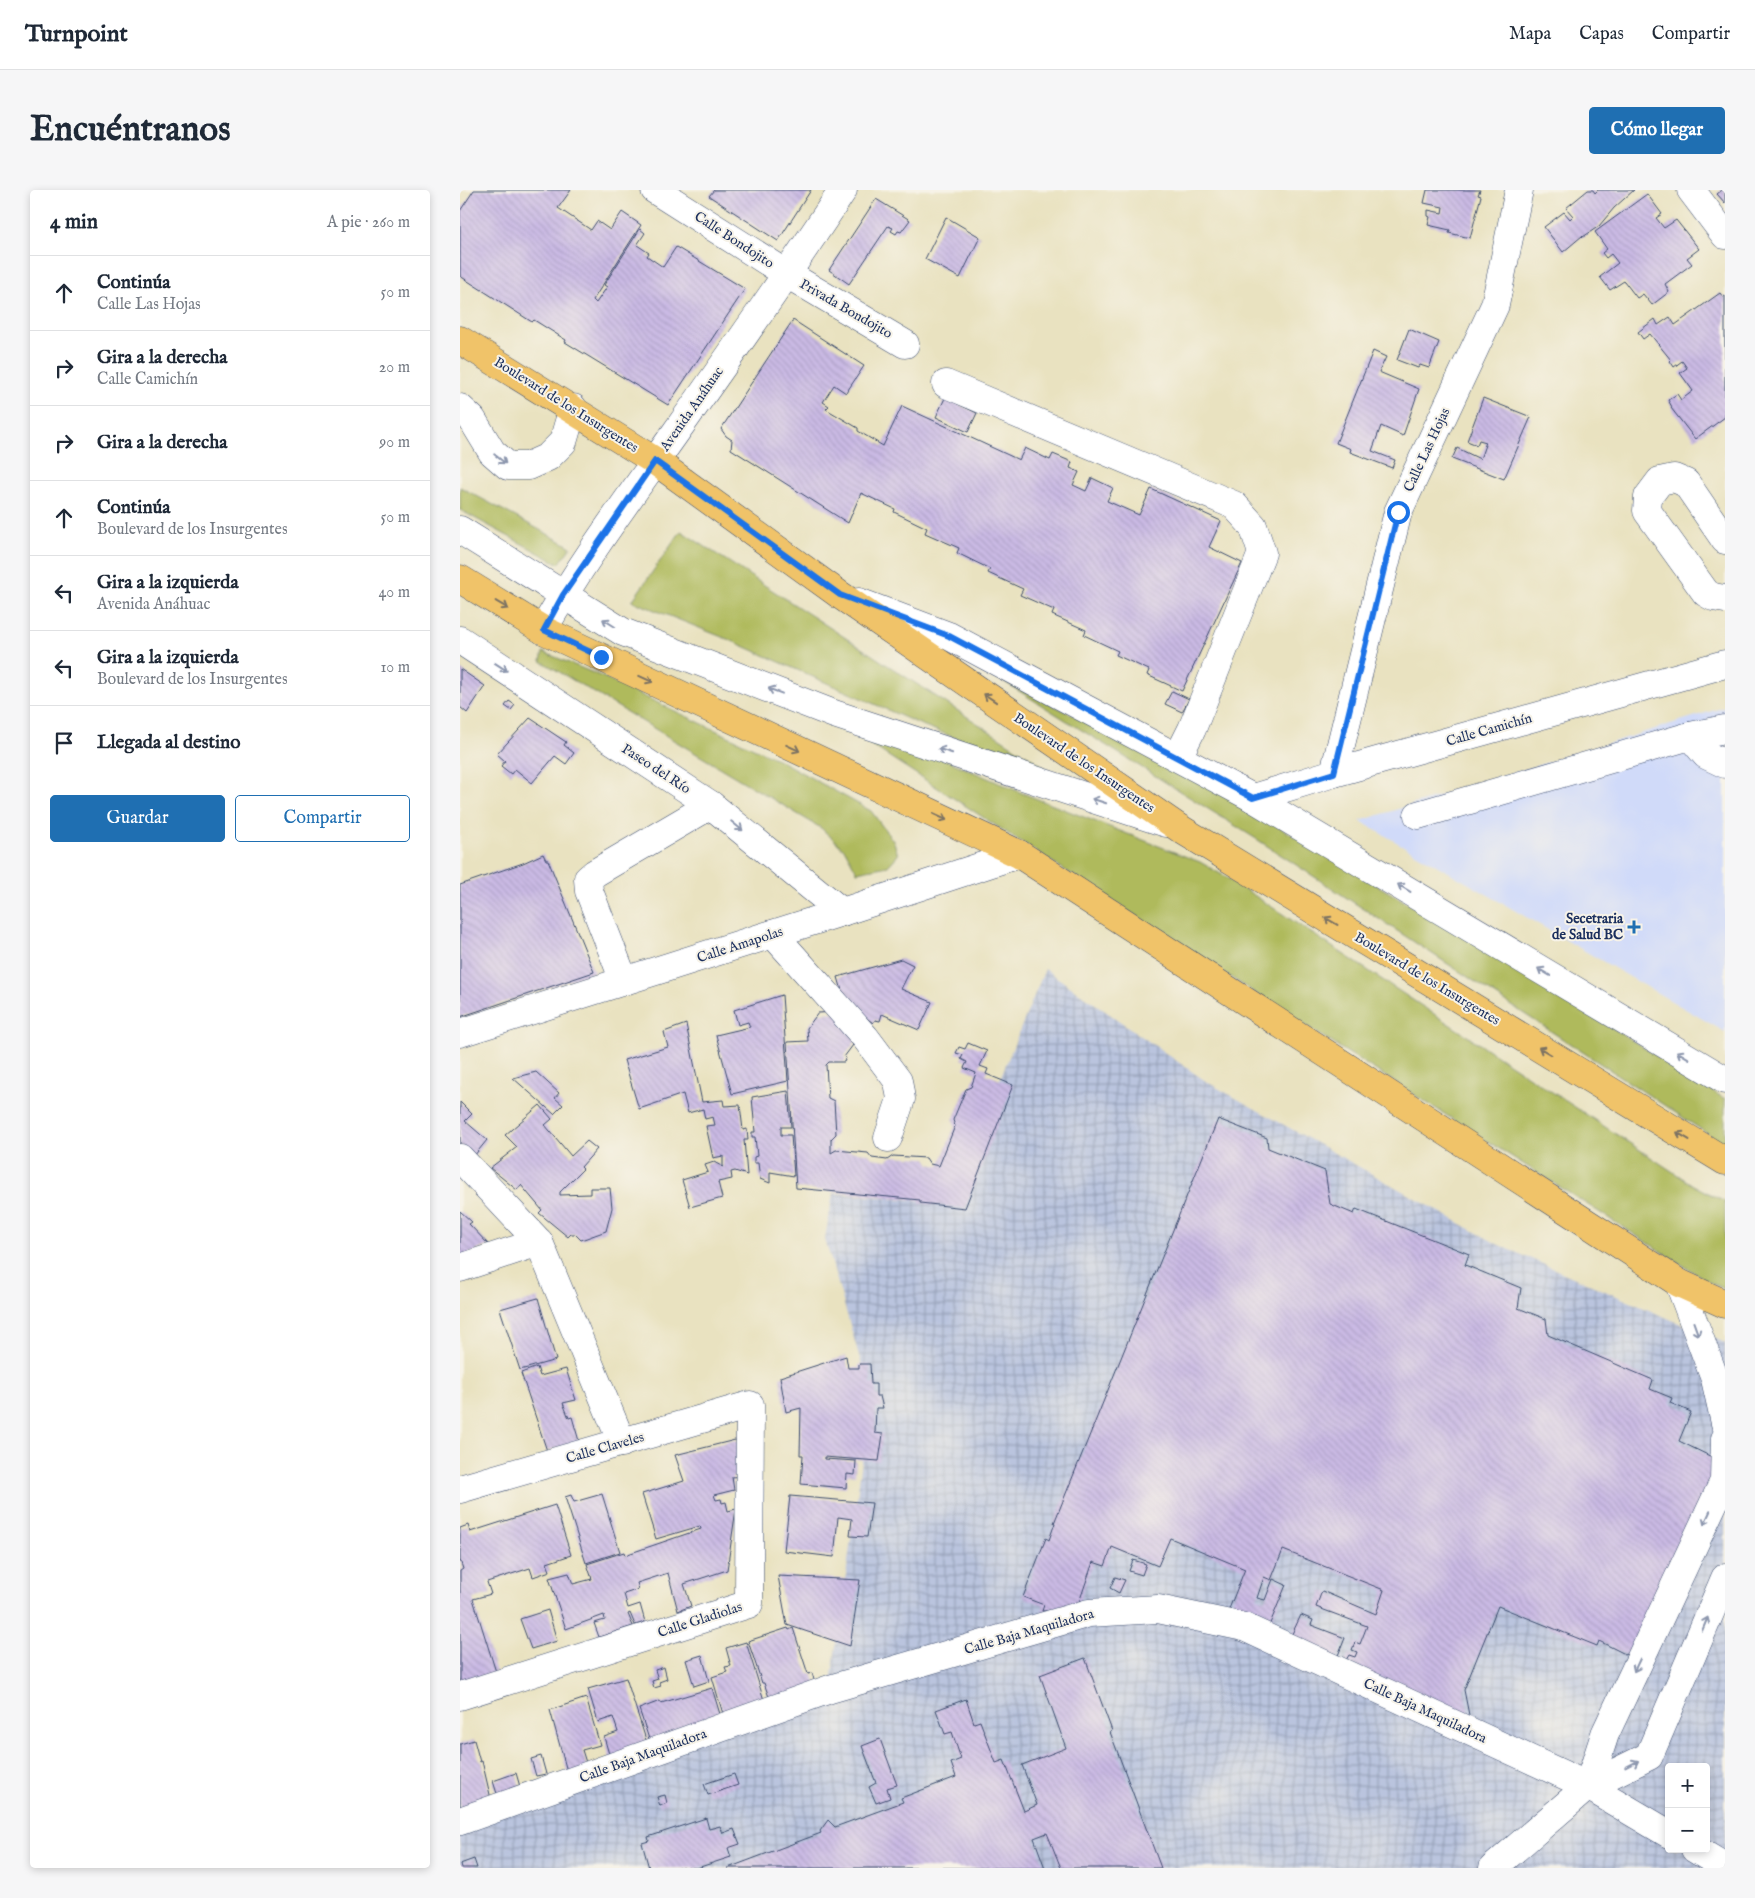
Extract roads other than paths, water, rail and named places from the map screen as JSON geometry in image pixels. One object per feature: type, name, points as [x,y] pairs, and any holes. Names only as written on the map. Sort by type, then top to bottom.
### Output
[{"type":"main road","name":"Boulevard de los Insurgentes","points":[[460,340],[655,461],[840,595],[1179,828],[1725,1161]]},
{"type":"main road","points":[[460,579],[544,630],[1019,854],[1679,1283],[1725,1304]]},
{"type":"street","name":"Calle Bondojito","points":[[655,190],[787,274]]},
{"type":"street","name":"Avenida Anáhuac","points":[[544,630],[563,595],[787,274],[843,190]]},
{"type":"street","name":"Calle Las Hojas","points":[[1334,773],[1398,512],[1495,305],[1519,190]]},
{"type":"street","points":[[1691,190],[1725,235]]},
{"type":"street","name":"Privada Bondojito","points":[[787,274],[905,344]]},
{"type":"street","points":[[946,384],[1234,505],[1253,526],[1262,553],[1192,728],[1178,757]]},
{"type":"street","points":[[464,421],[492,452],[508,466],[528,466],[548,457],[563,442],[572,408]]},
{"type":"street","points":[[1725,540],[1686,483],[1674,478],[1660,481],[1648,497],[1647,511],[1706,593],[1725,600]]},
{"type":"street","points":[[460,530],[623,632],[826,711],[1179,828]]},
{"type":"street","points":[[840,595],[949,636],[1253,798],[1725,1080]]},
{"type":"street","name":"Paseo del Río","points":[[460,640],[711,805],[842,912]]},
{"type":"street","name":"Calle Camichín","points":[[1253,798],[1334,773],[1725,664]]},
{"type":"street","points":[[1418,815],[1690,736],[1725,729]]},
{"type":"street","points":[[1690,736],[1706,754],[1725,764]]},
{"type":"street","points":[[624,981],[589,891],[588,879],[711,805]]},
{"type":"street","name":"Calle Amapolas","points":[[460,1033],[1019,854]]},
{"type":"street","points":[[773,934],[865,1037],[898,1081],[901,1099],[888,1138]]},
{"type":"street","points":[[460,1158],[539,1242],[622,1443]]},
{"type":"street","points":[[460,1268],[539,1242]]},
{"type":"street","points":[[1679,1283],[1714,1379],[1725,1423]]},
{"type":"street","name":"Calle Claveles","points":[[460,1489],[750,1404]]},
{"type":"street","name":"Calle Gladiolas","points":[[460,1696],[749,1604],[750,1404]]},
{"type":"street","points":[[1588,1786],[1605,1734],[1724,1482],[1725,1438]]},
{"type":"street","points":[[1493,1868],[1588,1786],[1649,1756],[1725,1578]]},
{"type":"street","name":"Calle Baja Maquiladora","points":[[460,1821],[830,1690],[1089,1612],[1158,1609],[1244,1628],[1588,1786],[1665,1832]]},
{"type":"street","points":[[1702,1853],[1725,1867]]},
{"type":"place","name":"Secetraria de Salud BC","points":[[1634,927]]}]
